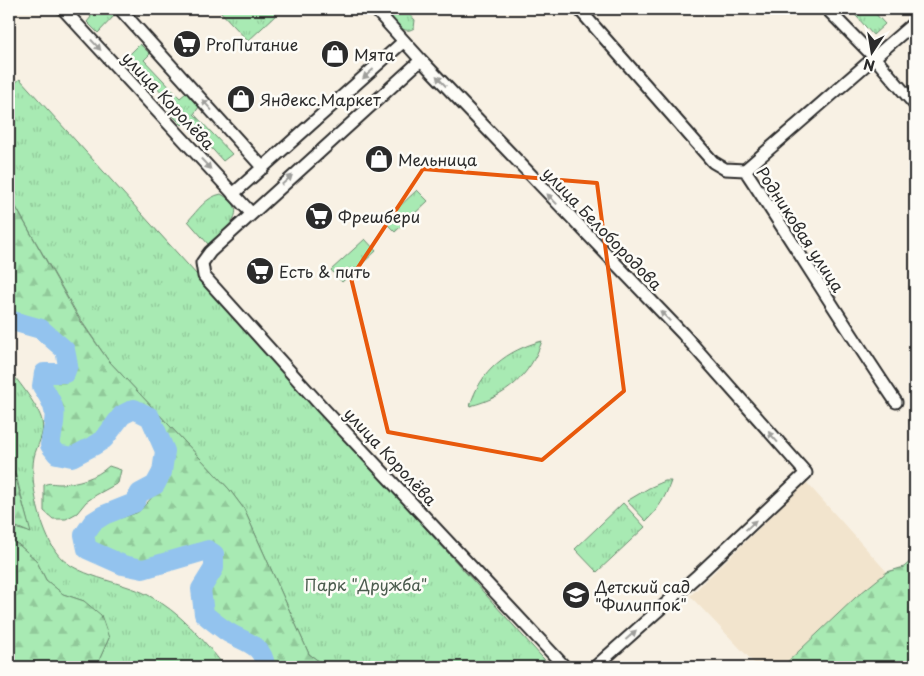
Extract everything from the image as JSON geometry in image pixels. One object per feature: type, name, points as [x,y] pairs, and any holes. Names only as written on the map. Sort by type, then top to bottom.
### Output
[{"type":"street","name":"улица Королёва","points":[[63,9],[251,213],[210,252],[202,263],[204,276],[565,667]]},
{"type":"street","name":"улица Королёва","points":[[120,9],[263,168]]},
{"type":"street","name":"улица Белобородова","points":[[375,9],[421,60],[682,334],[806,474],[698,575],[595,667]]},
{"type":"street","name":"Родниковая улица","points":[[579,9],[713,162],[725,169],[745,170],[896,402]]},
{"type":"street","points":[[827,9],[874,57],[915,106]]},
{"type":"street","points":[[745,170],[915,22]]},
{"type":"street","points":[[233,194],[404,41]]},
{"type":"street","points":[[251,213],[421,60]]},
{"type":"highlighted area","points":[[423,169],[597,183],[624,391],[542,460],[388,432],[351,278]]},
{"type":"shaded area","points":[[806,482],[887,572],[856,597],[782,667],[758,667],[690,596]]},
{"type":"green space","points":[[84,9],[111,9],[116,14],[98,33],[87,22],[91,17]]},
{"type":"green space","points":[[218,9],[270,9],[276,15],[248,41]]},
{"type":"green space","points":[[383,9],[405,9],[415,20],[414,28],[405,30],[401,28]]},
{"type":"green space","points":[[850,9],[871,9],[885,24],[873,35]]},
{"type":"green space","points":[[140,44],[150,54],[144,60],[180,98],[186,93],[199,107],[194,114],[232,154],[223,161],[187,121],[182,125],[168,111],[173,105],[138,66],[132,70],[123,61]]},
{"type":"green space","name":"Парк \"Дружба\"","points":[[20,79],[551,667],[327,667],[309,654],[244,509],[229,489],[108,360],[80,319],[9,195],[9,88]]},
{"type":"green space","points":[[417,190],[428,201],[395,232],[384,221]]},
{"type":"green space","points":[[221,194],[235,207],[235,214],[228,226],[208,244],[188,221],[207,201]]},
{"type":"green space","points":[[9,195],[79,319],[108,360],[229,489],[244,509],[309,654],[327,667],[269,667],[268,658],[262,647],[253,638],[242,631],[228,628],[218,620],[210,610],[208,596],[217,555],[209,545],[185,548],[141,564],[123,559],[94,546],[90,534],[107,523],[137,512],[154,495],[163,473],[162,438],[133,405],[114,414],[104,433],[87,447],[63,454],[55,444],[61,406],[52,395],[48,382],[65,373],[70,367],[73,357],[67,345],[46,328],[34,325],[9,312]]},
{"type":"green space","points":[[365,239],[376,251],[342,282],[331,270]]},
{"type":"green space","points":[[542,341],[531,365],[515,383],[495,397],[470,406],[481,382],[488,372],[506,356]]},
{"type":"green space","points":[[9,370],[33,402],[42,421],[42,435],[34,457],[33,480],[41,520],[56,552],[74,567],[86,573],[137,590],[160,602],[190,627],[225,667],[98,667],[109,638],[84,601],[63,594],[46,580],[36,560],[19,545],[9,540],[9,524],[30,532],[17,479],[9,458]]},
{"type":"green space","points":[[9,458],[16,479],[31,533],[9,524]]},
{"type":"green space","points":[[109,466],[121,470],[118,483],[86,502],[77,513],[66,519],[53,519],[44,511],[44,485],[80,481],[93,477]]},
{"type":"green space","points":[[665,481],[671,481],[667,492],[658,507],[646,521],[627,501]]},
{"type":"green space","points":[[623,503],[645,527],[597,572],[575,549]]},
{"type":"green space","points":[[9,540],[19,545],[36,560],[46,580],[63,594],[84,601],[101,615],[109,638],[98,667],[9,667]]},
{"type":"green space","points":[[915,557],[915,667],[782,667],[856,597],[887,572],[904,567]]},
{"type":"waterway","points":[[9,320],[41,329],[65,350],[68,365],[65,373],[44,373],[42,386],[54,409],[55,415],[50,445],[57,454],[72,457],[93,446],[104,439],[122,415],[134,409],[150,417],[165,451],[162,472],[155,485],[140,493],[134,503],[104,515],[93,522],[84,535],[87,549],[123,565],[143,569],[208,550],[214,554],[214,568],[201,589],[204,614],[232,635],[256,648],[264,659],[265,667]]},
{"type":"place","name":"ProПитание","points":[[187,44]]},
{"type":"place","name":"Мята","points":[[335,54]]},
{"type":"place","name":"Яндекс.Маркет","points":[[241,99]]},
{"type":"place","name":"Мельница","points":[[379,159]]},
{"type":"place","name":"Фрешбери","points":[[319,216]]},
{"type":"place","name":"Есть & пить","points":[[260,271]]},
{"type":"place","name":"Детский сад \"Филиппок\"","points":[[576,595]]}]
